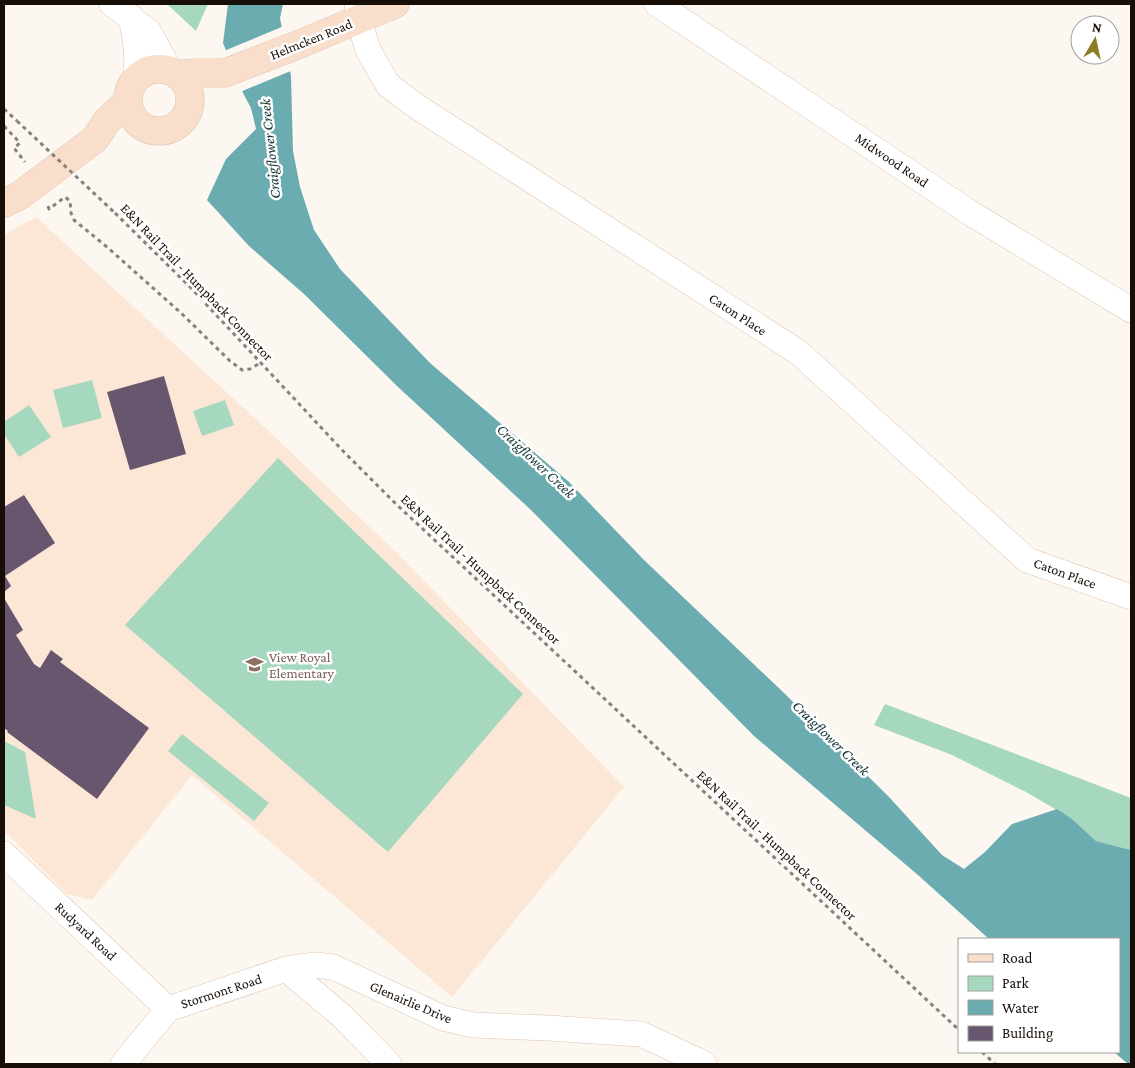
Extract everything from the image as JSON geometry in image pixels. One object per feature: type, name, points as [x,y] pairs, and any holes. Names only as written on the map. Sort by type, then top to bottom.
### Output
[{"type":"main road","name":"Helmcken Road","points":[[173,73],[225,73],[300,44],[358,12],[395,4]]},
{"type":"main road","points":[[4,203],[19,196],[34,172],[95,139],[149,130],[160,132],[172,129],[182,122],[188,112],[190,98],[186,85],[173,73],[158,69],[146,72],[95,139]]},
{"type":"main road","name":"Helmcken Road","points":[[188,112],[202,94],[225,73]]},
{"type":"main road","points":[[132,90],[130,113],[138,123],[149,130]]},
{"type":"street","name":"Midwood Road","points":[[657,4],[972,214],[1131,310]]},
{"type":"street","points":[[121,10],[149,32],[173,73]]},
{"type":"street","points":[[121,10],[135,37],[138,60],[132,90]]},
{"type":"street","name":"Caton Place","points":[[358,12],[368,50],[388,85],[416,106],[798,352],[1027,560],[1131,597]]},
{"type":"street","name":"Rudyard Road","points":[[4,854],[168,1009]]},
{"type":"street","name":"Glenairlie Drive","points":[[286,969],[315,965],[333,967],[443,1018],[473,1025],[641,1034],[704,1064]]},
{"type":"street","points":[[286,969],[342,1016],[389,1064]]},
{"type":"street","name":"Stormont Road","points":[[123,1064],[168,1009],[286,969]]},
{"type":"path","name":"E&N Rail Trail - Humpback Connector","points":[[4,109],[115,213],[191,288],[343,451],[396,504],[958,1029]]},
{"type":"path","points":[[4,126],[20,143],[14,148],[34,172],[49,210],[66,197],[70,201],[74,220],[181,313],[230,361],[242,370],[250,369],[260,363]]},
{"type":"path","points":[[983,1053],[996,1064]]},
{"type":"shaded area","name":"View Royal Elementary","points":[[36,217],[260,423],[398,554],[624,787],[452,997],[192,775],[92,900],[67,894],[4,831],[4,235]]},
{"type":"green space","points":[[167,4],[208,4],[196,31]]},
{"type":"green space","points":[[92,380],[102,418],[63,428],[53,390]]},
{"type":"green space","points":[[225,400],[234,425],[202,436],[193,411]]},
{"type":"green space","points":[[29,405],[51,437],[19,457],[4,434],[4,422]]},
{"type":"green space","points":[[278,458],[523,694],[388,852],[125,625]]},
{"type":"green space","points":[[885,704],[1131,798],[1131,850],[1096,841],[1072,819],[1026,792],[952,755],[874,725]]},
{"type":"green space","points":[[182,734],[269,803],[254,821],[168,751]]},
{"type":"green space","points":[[4,741],[25,752],[36,819],[4,805]]},
{"type":"water","name":"Craigflower Creek","points":[[228,4],[283,4],[280,18],[291,76],[293,151],[300,187],[314,230],[340,269],[430,363],[569,482],[644,560],[783,692],[889,797],[942,855],[964,869],[985,852],[1012,824],[1057,809],[1072,819],[1096,841],[1131,850],[1131,1064],[1128,1064],[1115,1053],[1120,1053],[1120,938],[988,938],[918,875],[754,736],[531,510],[397,386],[304,294],[249,246],[207,200],[226,159],[256,129],[251,108],[223,43]]},
{"type":"pier","points":[[284,26],[293,70],[240,92],[224,51]]},
{"type":"building","points":[[164,376],[186,454],[130,470],[107,392]]},
{"type":"building","points":[[24,495],[55,543],[5,576],[11,586],[4,592],[4,507]]},
{"type":"building","points":[[4,598],[23,630],[16,635],[34,664],[40,668],[51,650],[63,659],[60,662],[149,728],[97,799],[4,728]]},
{"type":"place","name":"View Royal Elementary","points":[[255,665]]}]
